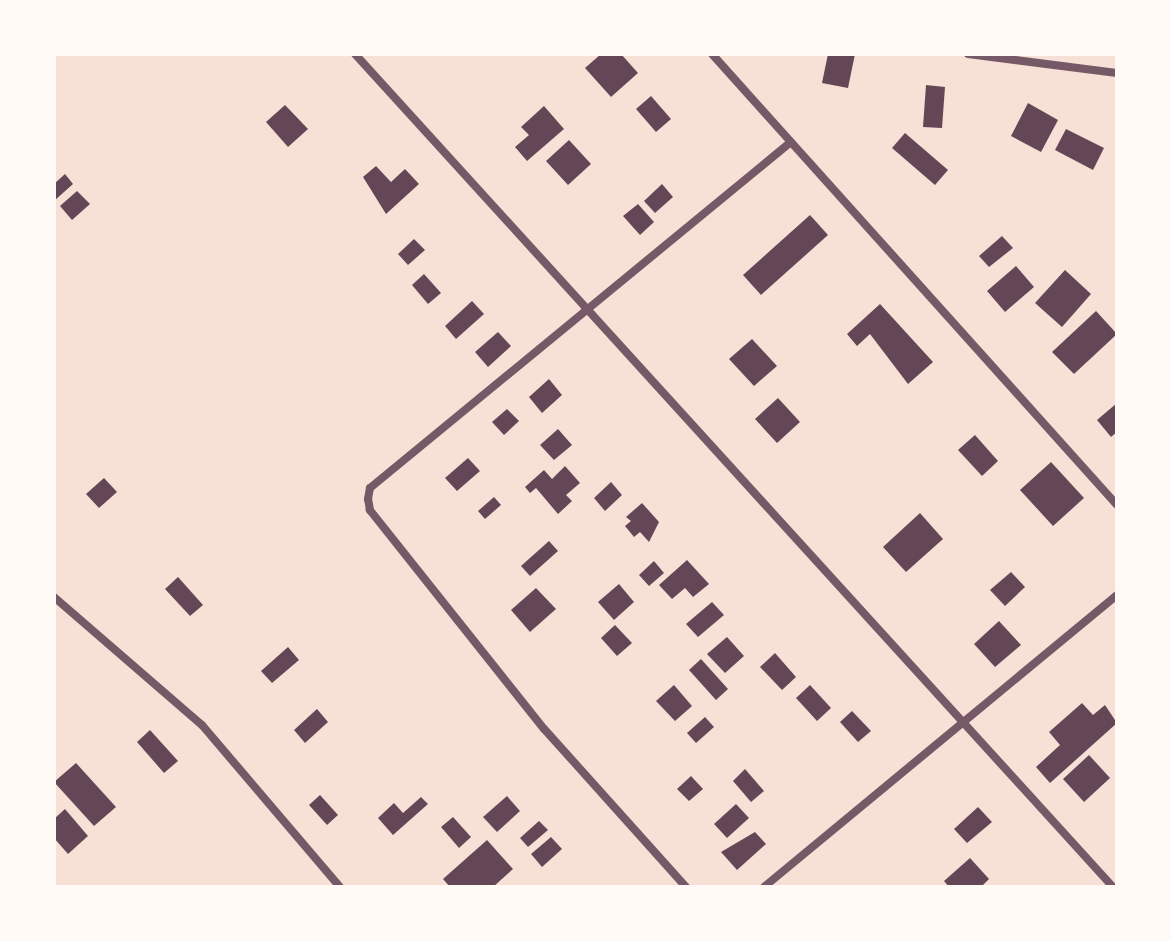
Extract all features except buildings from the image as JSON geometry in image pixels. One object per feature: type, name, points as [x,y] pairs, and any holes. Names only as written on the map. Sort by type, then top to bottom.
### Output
[{"type":"street","points":[[355,54],[1113,887]]},
{"type":"street","points":[[712,54],[1117,505]]},
{"type":"street","points":[[968,54],[1117,73]]},
{"type":"street","points":[[686,887],[544,729],[370,510],[368,499],[370,488],[791,142]]},
{"type":"street","points":[[764,887],[1117,595]]},
{"type":"street","points":[[54,597],[202,725],[340,887]]}]
